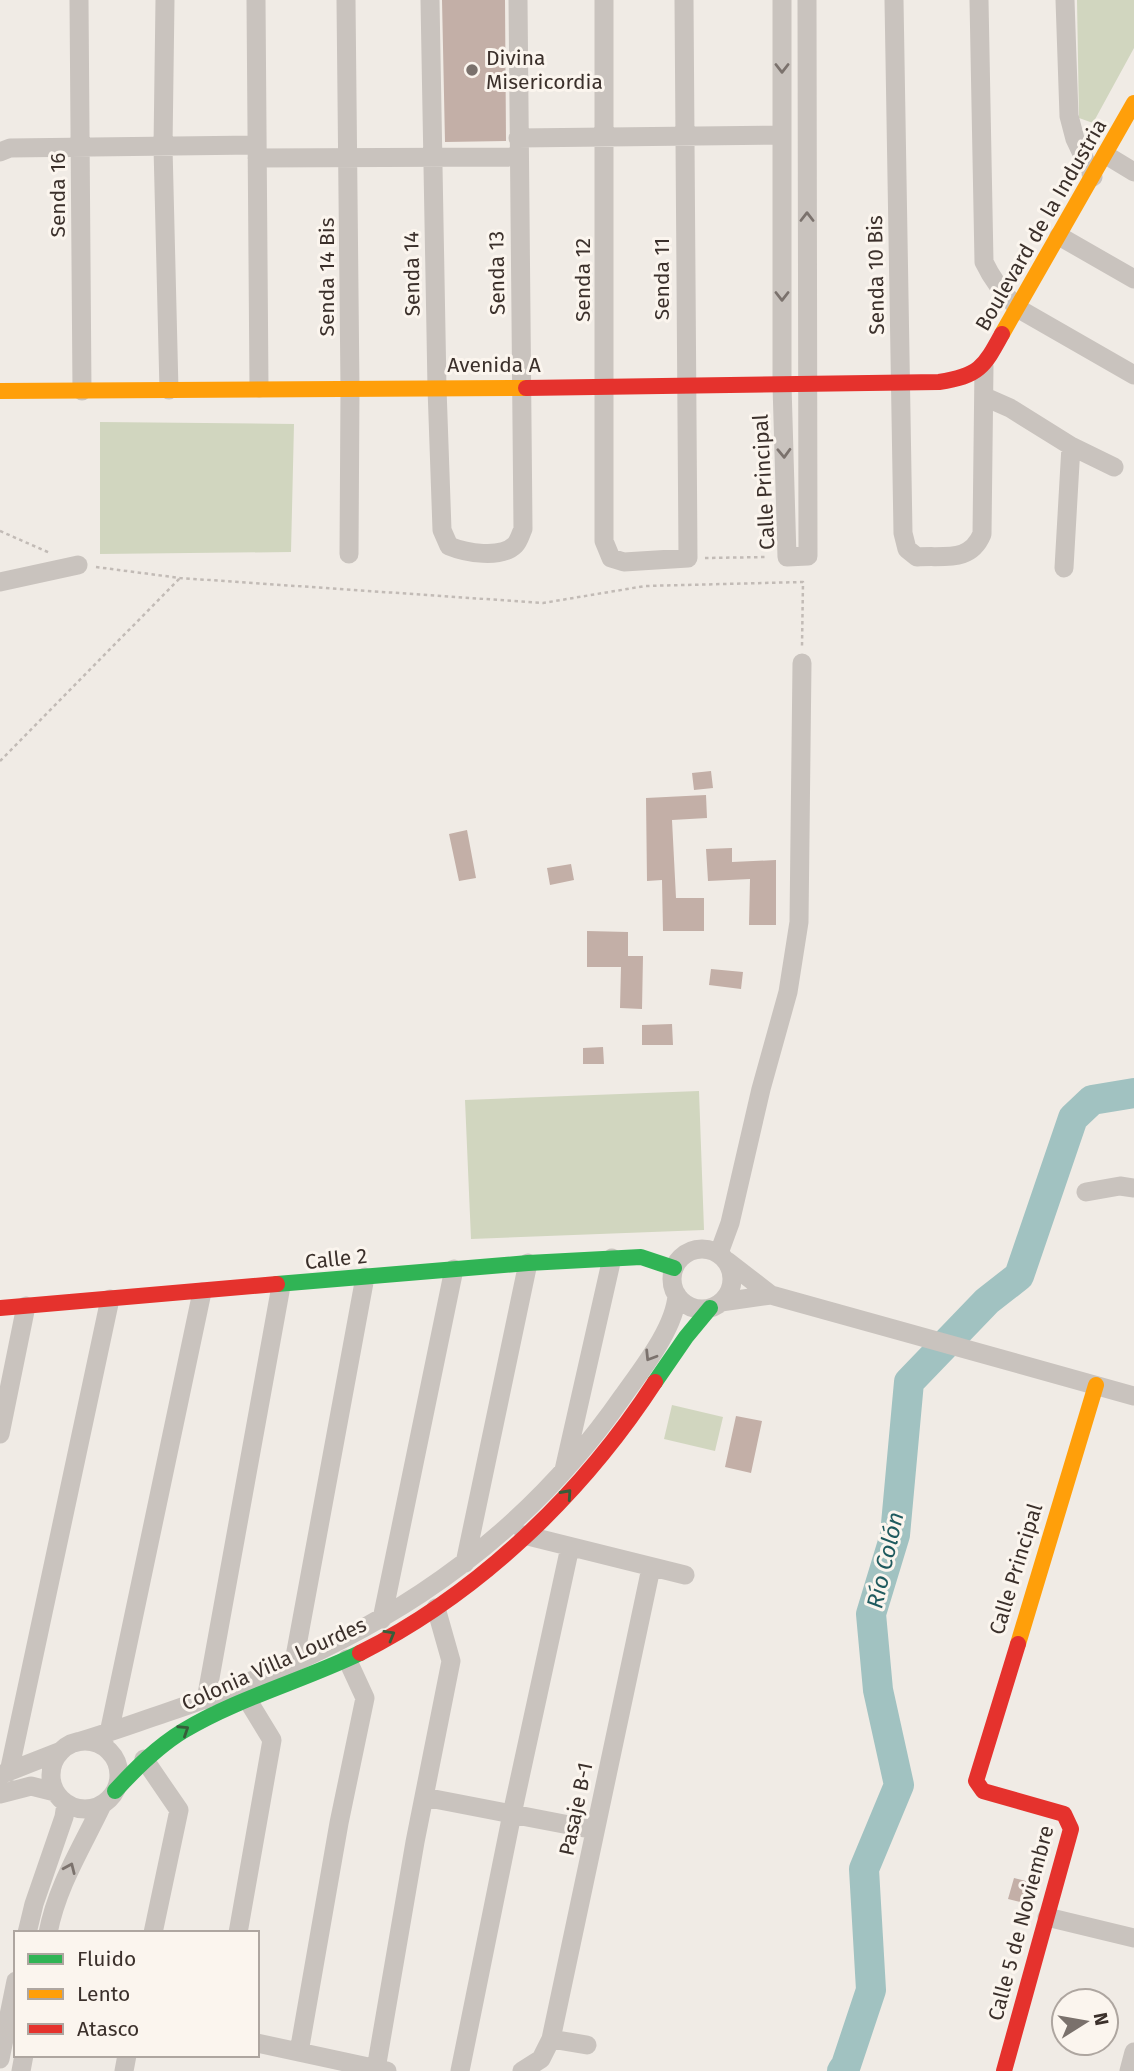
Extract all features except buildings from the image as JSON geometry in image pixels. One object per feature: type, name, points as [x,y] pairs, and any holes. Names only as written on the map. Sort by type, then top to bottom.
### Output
[{"type":"street","name":"Senda 16","points":[[79,0],[82,391]]},
{"type":"street","points":[[165,0],[163,147],[169,390]]},
{"type":"street","points":[[256,0],[259,388]]},
{"type":"street","name":"Senda 14 Bis","points":[[346,0],[349,157],[349,554]]},
{"type":"street","name":"Senda 14","points":[[430,0],[437,388],[442,530],[449,546]]},
{"type":"street","name":"Senda 13","points":[[449,546],[463,552],[502,552],[516,544],[523,529],[518,0]]},
{"type":"street","name":"Senda 12","points":[[604,0],[604,541],[611,558],[624,562],[688,558]]},
{"type":"street","name":"Senda 11","points":[[684,0],[688,558]]},
{"type":"street","name":"Calle Principal","points":[[782,0],[782,385],[787,557],[808,556],[807,0]]},
{"type":"street","name":"Senda 10 Bis","points":[[894,0],[903,533],[907,549],[917,556],[966,554],[976,547],[982,534],[985,397]]},
{"type":"street","points":[[979,0],[985,262],[992,279],[1003,295],[1019,309],[1134,375]]},
{"type":"street","points":[[1065,0],[1069,116],[1075,139],[1093,177]]},
{"type":"street","name":"Boulevard de la Industria","points":[[984,366],[1019,309],[1134,103]]},
{"type":"street","points":[[0,152],[10,148],[163,147],[432,159],[605,136],[782,135]]},
{"type":"street","points":[[1106,155],[1134,172]]},
{"type":"street","points":[[1059,236],[1134,279]]},
{"type":"street","points":[[984,366],[985,397],[1010,408],[1071,446],[1114,467]]},
{"type":"street","name":"Avenida A","points":[[0,391],[902,383],[956,380],[971,375],[984,366]]},
{"type":"street","points":[[1064,568],[1071,446]]},
{"type":"street","points":[[0,582],[78,565]]},
{"type":"street","points":[[716,1305],[729,1294],[732,1283],[732,1272],[723,1257],[761,1089],[788,992],[799,922],[802,663]]},
{"type":"street","points":[[1086,1192],[1120,1186],[1134,1188]]},
{"type":"street","points":[[771,1295],[691,1307],[677,1295],[673,1286],[674,1268],[688,1252],[709,1249],[771,1295],[1134,1396]]},
{"type":"street","name":"Calle 2","points":[[0,1308],[612,1258],[641,1257],[674,1268]]},
{"type":"street","points":[[564,1471],[612,1258]]},
{"type":"street","points":[[465,1563],[528,1263]]},
{"type":"street","points":[[382,1619],[454,1269]]},
{"type":"street","points":[[294,1662],[365,1277]]},
{"type":"street","points":[[206,1700],[281,1286]]},
{"type":"street","points":[[109,1733],[202,1292]]},
{"type":"street","name":"Colonia Villa Lourdes","points":[[4,1773],[68,1747],[206,1700],[333,1646],[423,1594],[465,1563],[530,1506],[604,1424],[642,1369],[676,1310],[677,1295]]},
{"type":"street","points":[[4,1773],[110,1299]]},
{"type":"street","name":"Colonia Villa Lourdes","points":[[109,1798],[144,1759],[191,1725],[247,1699],[347,1659],[436,1608],[500,1558],[553,1509],[621,1432],[692,1327],[716,1305]]},
{"type":"street","points":[[0,1434],[26,1306]]},
{"type":"street","name":"Calle Principal","points":[[981,1766],[1096,1385]]},
{"type":"street","points":[[524,1535],[685,1575]]},
{"type":"street","points":[[460,2071],[570,1547]]},
{"type":"street","name":"Pasaje B-1","points":[[522,2071],[541,2059],[551,2039],[651,1567]]},
{"type":"street","points":[[259,2043],[382,2070],[424,1797],[451,1661],[436,1608]]},
{"type":"street","points":[[299,2052],[339,1823],[366,1698],[347,1659]]},
{"type":"street","points":[[238,1931],[272,1740],[247,1699]]},
{"type":"street","points":[[28,1931],[61,1798],[51,1775],[52,1766],[68,1747],[86,1742],[97,1744],[115,1759],[118,1770],[109,1798],[74,1858],[53,1906],[48,1931]]},
{"type":"street","points":[[144,1759],[179,1810],[153,1931]]},
{"type":"street","name":"Calle 5 de Noviembre","points":[[981,1766],[976,1781],[983,1791],[1063,1814],[1071,1829],[1004,2071]]},
{"type":"street","points":[[0,1794],[31,1786],[84,1809],[109,1798]]},
{"type":"street","points":[[424,1797],[595,1830]]},
{"type":"street","points":[[1047,1917],[1134,1938]]},
{"type":"street","points":[[0,2059],[4,2024],[14,1994]]},
{"type":"street","points":[[551,2039],[587,2045]]},
{"type":"street","points":[[1129,2071],[1134,2052]]},
{"type":"path","points":[[0,531],[78,565],[180,579],[543,603],[645,586],[803,582],[802,663]]},
{"type":"path","points":[[688,558],[787,557]]},
{"type":"path","points":[[0,761],[180,579]]},
{"type":"green space","points":[[1077,0],[1134,0],[1134,48],[1093,123],[1079,118]]},
{"type":"green space","points":[[100,422],[294,424],[291,552],[100,554]]},
{"type":"green space","points":[[699,1091],[704,1230],[471,1239],[465,1100]]},
{"type":"green space","points":[[672,1405],[723,1417],[715,1451],[664,1439]]},
{"type":"waterway","name":"Río Colón","points":[[842,2071],[871,1990],[864,1869],[899,1785],[878,1690],[871,1614],[895,1535],[909,1382],[987,1301],[1019,1276],[1073,1118],[1092,1100],[1134,1093]]},
{"type":"traffic: fast","points":[[277,1284],[528,1263],[641,1257],[674,1268]]},
{"type":"traffic: fast","points":[[655,1382],[710,1308]]},
{"type":"traffic: fast","points":[[115,1791],[164,1744],[204,1719],[360,1653]]},
{"type":"traffic: slow","points":[[1002,334],[1134,103]]},
{"type":"traffic: slow","points":[[0,391],[526,388]]},
{"type":"traffic: slow","points":[[1018,1644],[1096,1385]]},
{"type":"traffic: jam","points":[[526,388],[939,382],[963,377],[979,368],[1002,334]]},
{"type":"traffic: jam","points":[[0,1308],[277,1284]]},
{"type":"traffic: jam","points":[[360,1653],[404,1629],[446,1601],[525,1537],[595,1463],[655,1382]]},
{"type":"traffic: jam","points":[[1004,2071],[1071,1829],[1064,1814],[983,1791],[976,1781],[1018,1644]]},
{"type":"place","name":"Divina Misericordia","points":[[472,70]]}]
